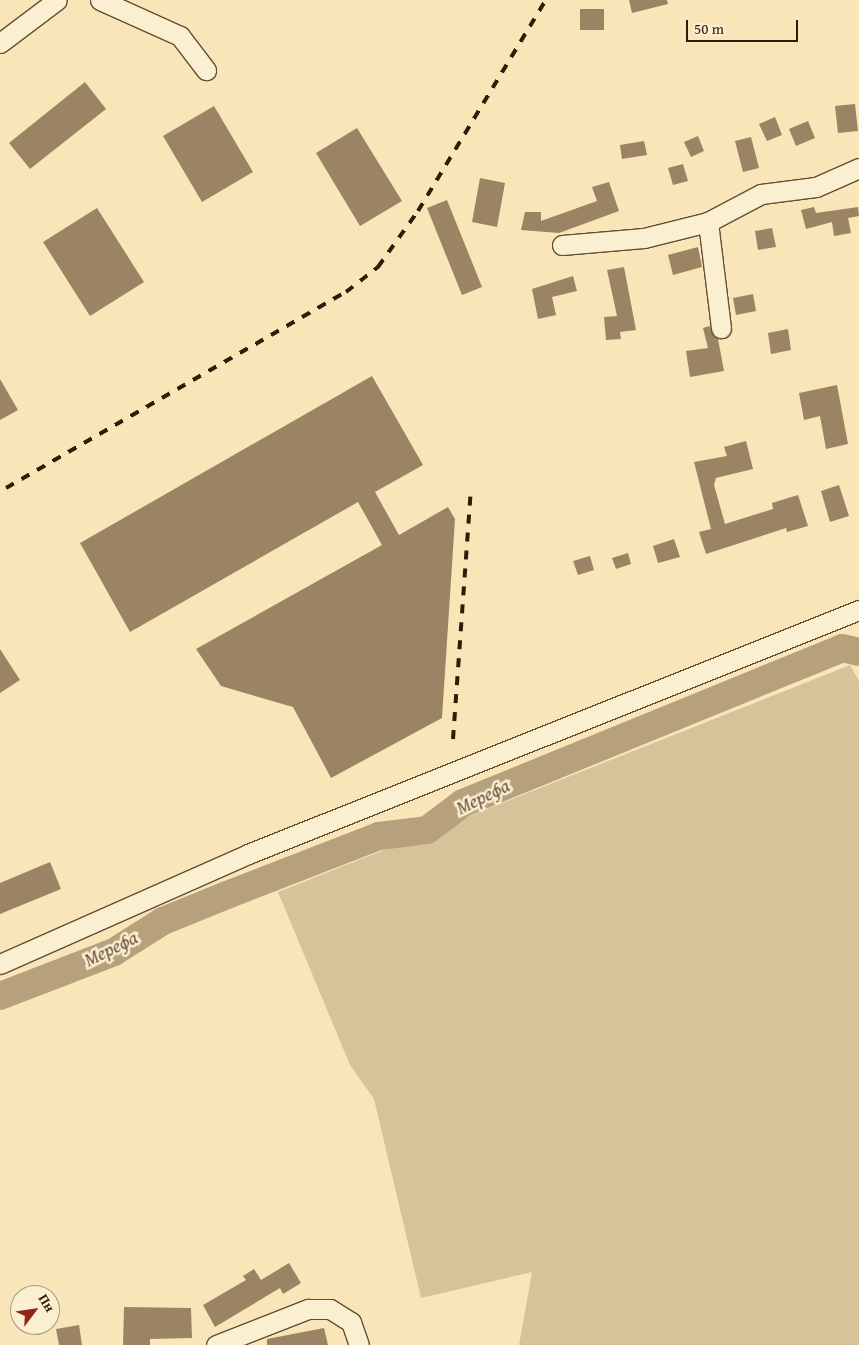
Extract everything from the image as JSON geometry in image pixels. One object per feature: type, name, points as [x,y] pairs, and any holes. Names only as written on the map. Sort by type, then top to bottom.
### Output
[{"type":"street","points":[[0,43],[57,0]]},
{"type":"street","points":[[100,0],[180,36],[206,70]]},
{"type":"street","points":[[562,245],[644,238],[708,222],[760,194],[816,187],[859,168]]},
{"type":"street","points":[[708,222],[721,328]]},
{"type":"street","points":[[0,964],[256,850],[859,610]]},
{"type":"street","points":[[216,1345],[308,1309],[330,1309],[351,1322],[359,1345]]},
{"type":"shaded area","points":[[850,665],[859,681],[859,1345],[519,1345],[532,1272],[421,1298],[374,1099],[350,1065],[278,892]]},
{"type":"building","points":[[629,0],[667,0],[668,4],[632,13]]},
{"type":"building","points":[[580,9],[604,9],[604,30],[580,30]]},
{"type":"building","points":[[85,82],[106,109],[30,169],[9,143]]},
{"type":"building","points":[[855,104],[858,131],[838,133],[835,106]]},
{"type":"building","points":[[214,106],[253,172],[202,202],[163,136]]},
{"type":"building","points":[[775,117],[782,135],[767,141],[759,124]]},
{"type":"building","points":[[808,121],[815,138],[796,146],[789,129]]},
{"type":"building","points":[[357,128],[402,201],[360,226],[316,153]]},
{"type":"building","points":[[698,136],[704,151],[691,157],[684,142]]},
{"type":"building","points":[[751,137],[759,168],[743,172],[735,141]]},
{"type":"building","points":[[644,141],[647,155],[622,159],[620,145]]},
{"type":"building","points":[[683,164],[688,181],[673,185],[668,168]]},
{"type":"building","points":[[480,178],[505,183],[497,227],[472,222]]},
{"type":"building","points":[[609,182],[619,211],[559,233],[521,230],[525,212],[541,212],[541,221],[597,201],[592,187]]},
{"type":"building","points":[[447,200],[482,287],[462,295],[427,208]]},
{"type":"building","points":[[814,207],[816,213],[858,207],[859,216],[848,218],[851,233],[834,236],[832,222],[806,229],[801,210]]},
{"type":"building","points":[[97,208],[144,282],[90,316],[43,242]]},
{"type":"building","points":[[772,228],[776,247],[758,250],[755,231]]},
{"type":"building","points":[[698,247],[702,267],[673,275],[668,255]]},
{"type":"building","points":[[624,267],[636,330],[620,332],[621,339],[606,340],[604,317],[617,316],[607,270]]},
{"type":"building","points":[[573,276],[577,291],[552,297],[556,315],[538,319],[532,289]]},
{"type":"building","points":[[753,294],[756,311],[736,315],[733,298]]},
{"type":"building","points":[[709,326],[718,339],[724,371],[690,377],[686,351],[708,348],[703,328]]},
{"type":"building","points":[[788,329],[791,350],[771,354],[768,333]]},
{"type":"building","points":[[372,376],[423,465],[375,492],[399,535],[448,507],[455,519],[442,718],[331,778],[293,707],[221,686],[196,649],[382,545],[358,502],[130,632],[80,543]]},
{"type":"building","points":[[0,379],[18,410],[0,420]]},
{"type":"building","points":[[837,385],[848,444],[826,449],[820,416],[804,420],[799,393]]},
{"type":"building","points":[[746,441],[753,469],[716,478],[714,485],[725,524],[773,509],[772,503],[798,495],[808,526],[787,532],[786,528],[706,554],[699,532],[711,529],[694,462],[727,456],[724,447]]},
{"type":"building","points":[[839,485],[849,516],[830,522],[821,491]]},
{"type":"building","points":[[674,539],[680,557],[658,563],[653,546]]},
{"type":"building","points":[[628,553],[631,564],[616,569],[612,558]]},
{"type":"building","points":[[590,556],[594,570],[578,575],[573,561]]},
{"type":"building","points":[[0,649],[20,680],[0,693]]},
{"type":"building","points":[[50,862],[61,889],[0,914],[0,883]]},
{"type":"building","points":[[289,1263],[301,1283],[283,1294],[280,1288],[215,1327],[203,1305],[246,1280],[243,1276],[254,1269],[261,1280]]},
{"type":"building","points":[[124,1307],[191,1308],[192,1338],[150,1339],[150,1345],[123,1345]]},
{"type":"building","points":[[79,1325],[82,1345],[59,1345],[57,1335],[60,1335],[60,1328]]},
{"type":"building","points":[[324,1328],[328,1345],[267,1345],[267,1339]]},
{"type":"waterway","name":"Мерефа","points":[[0,996],[114,952],[163,921],[227,895],[379,836],[427,830],[463,803],[842,648],[859,652]]},
{"type":"railway","points":[[6,488],[346,292],[378,267],[418,211],[546,0]]},
{"type":"railway","points":[[453,739],[471,490]]}]
